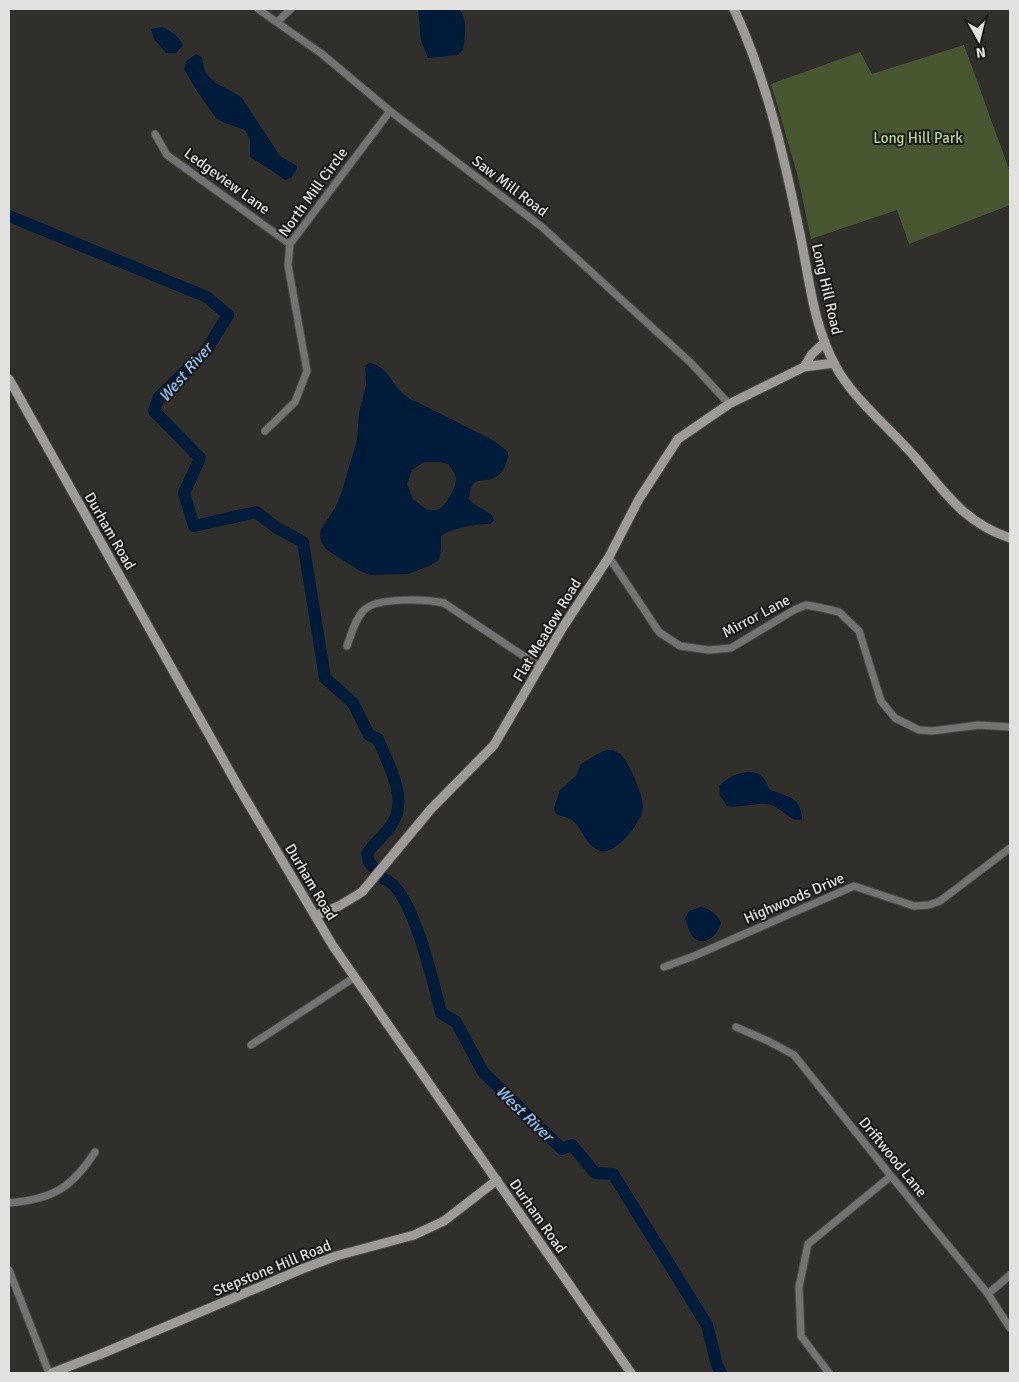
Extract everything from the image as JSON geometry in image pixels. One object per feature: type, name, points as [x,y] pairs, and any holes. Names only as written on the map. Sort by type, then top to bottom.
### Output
[{"type":"street","name":"Saw Mill Road","points":[[258,9],[322,54],[390,111],[542,227],[691,363],[729,404]]},
{"type":"street","points":[[277,22],[291,9]]},
{"type":"street","name":"Long Hill Road","points":[[734,9],[753,55],[771,113],[787,175],[815,312],[834,364],[848,385],[897,437],[957,507],[985,527],[1010,538]]},
{"type":"street","name":"North Mill Circle","points":[[264,431],[295,402],[307,370],[288,265],[290,244],[390,111]]},
{"type":"street","name":"Ledgeview Lane","points":[[155,134],[167,155],[290,244]]},
{"type":"street","name":"Flat Meadow Road","points":[[804,367],[812,354],[825,342]]},
{"type":"street","name":"Flat Meadow Road","points":[[315,916],[340,906],[362,892],[431,809],[494,745],[563,627],[609,557],[639,499],[678,439],[729,404],[804,367],[834,364]]},
{"type":"street","name":"Durham Road","points":[[9,380],[239,788],[315,916],[355,977],[631,1373]]},
{"type":"street","name":"Mirror Lane","points":[[609,557],[659,632],[680,646],[708,650],[731,648],[794,610],[806,606],[830,610],[838,612],[859,631],[881,701],[895,718],[919,730],[932,731],[979,725],[1010,727]]},
{"type":"street","points":[[347,646],[361,612],[369,606],[392,602],[434,601],[444,603],[540,667]]},
{"type":"street","name":"Highwoods Drive","points":[[664,967],[694,956],[854,886],[914,906],[940,901],[1010,848]]},
{"type":"street","points":[[251,1045],[355,977]]},
{"type":"street","name":"Driftwood Lane","points":[[736,1027],[794,1055],[890,1176],[988,1294],[1010,1328]]},
{"type":"street","points":[[9,1203],[46,1197],[76,1178],[95,1152]]},
{"type":"street","points":[[829,1373],[801,1336],[799,1287],[808,1244],[890,1176]]},
{"type":"street","name":"Stepstone Hill Road","points":[[50,1373],[111,1350],[302,1268],[336,1256],[414,1235],[444,1221],[497,1180]]},
{"type":"street","points":[[9,1270],[50,1373]]},
{"type":"street","points":[[988,1294],[1010,1275]]},
{"type":"green space","name":"Long Hill Park","points":[[964,45],[1010,172],[1010,205],[909,244],[897,210],[811,239],[798,177],[771,84],[860,52],[872,74]]},
{"type":"water","points":[[418,9],[459,9],[465,23],[463,50],[457,55],[428,58],[421,41]]},
{"type":"water","points":[[162,27],[174,34],[182,42],[183,45],[176,53],[166,53],[154,39],[151,29]]},
{"type":"water","points":[[196,54],[202,57],[204,69],[210,77],[242,98],[280,156],[297,166],[291,178],[285,180],[250,157],[250,140],[245,130],[216,118],[184,69],[187,60]]},
{"type":"water","points":[[369,363],[377,365],[383,369],[397,387],[409,398],[494,441],[508,452],[505,466],[501,473],[491,479],[475,482],[470,491],[469,499],[492,515],[494,521],[490,524],[464,527],[445,533],[441,536],[439,560],[408,574],[371,575],[360,571],[327,550],[321,542],[321,529],[335,508],[342,491],[357,440],[359,413],[366,385],[365,366]],"holes":[[[424,462],[448,464],[453,471],[456,478],[455,486],[442,507],[436,510],[427,510],[413,499],[407,484],[412,470]]]},
{"type":"water","points":[[608,750],[619,753],[627,763],[638,787],[643,808],[638,821],[627,837],[613,848],[600,851],[587,841],[572,820],[555,813],[554,808],[560,790],[576,776],[581,764],[597,754]]},
{"type":"water","points":[[749,772],[762,776],[769,789],[795,801],[799,805],[802,819],[791,818],[775,807],[766,804],[738,807],[727,806],[720,796],[719,786],[732,776]]},
{"type":"water","points":[[701,907],[713,912],[721,923],[711,938],[698,941],[692,936],[685,919],[689,911]]},
{"type":"waterway","name":"West River","points":[[9,216],[207,297],[228,315],[206,351],[159,397],[154,411],[200,458],[184,493],[194,526],[256,512],[277,528],[303,542],[325,678],[353,703],[369,735],[378,739],[398,793],[397,814],[392,824],[367,854],[369,862],[374,868]]},
{"type":"waterway","name":"West River","points":[[384,879],[394,886],[404,899],[420,938],[441,1013],[456,1022],[483,1072],[562,1149],[572,1145],[595,1173],[613,1174],[707,1325],[717,1365],[721,1373]]}]
